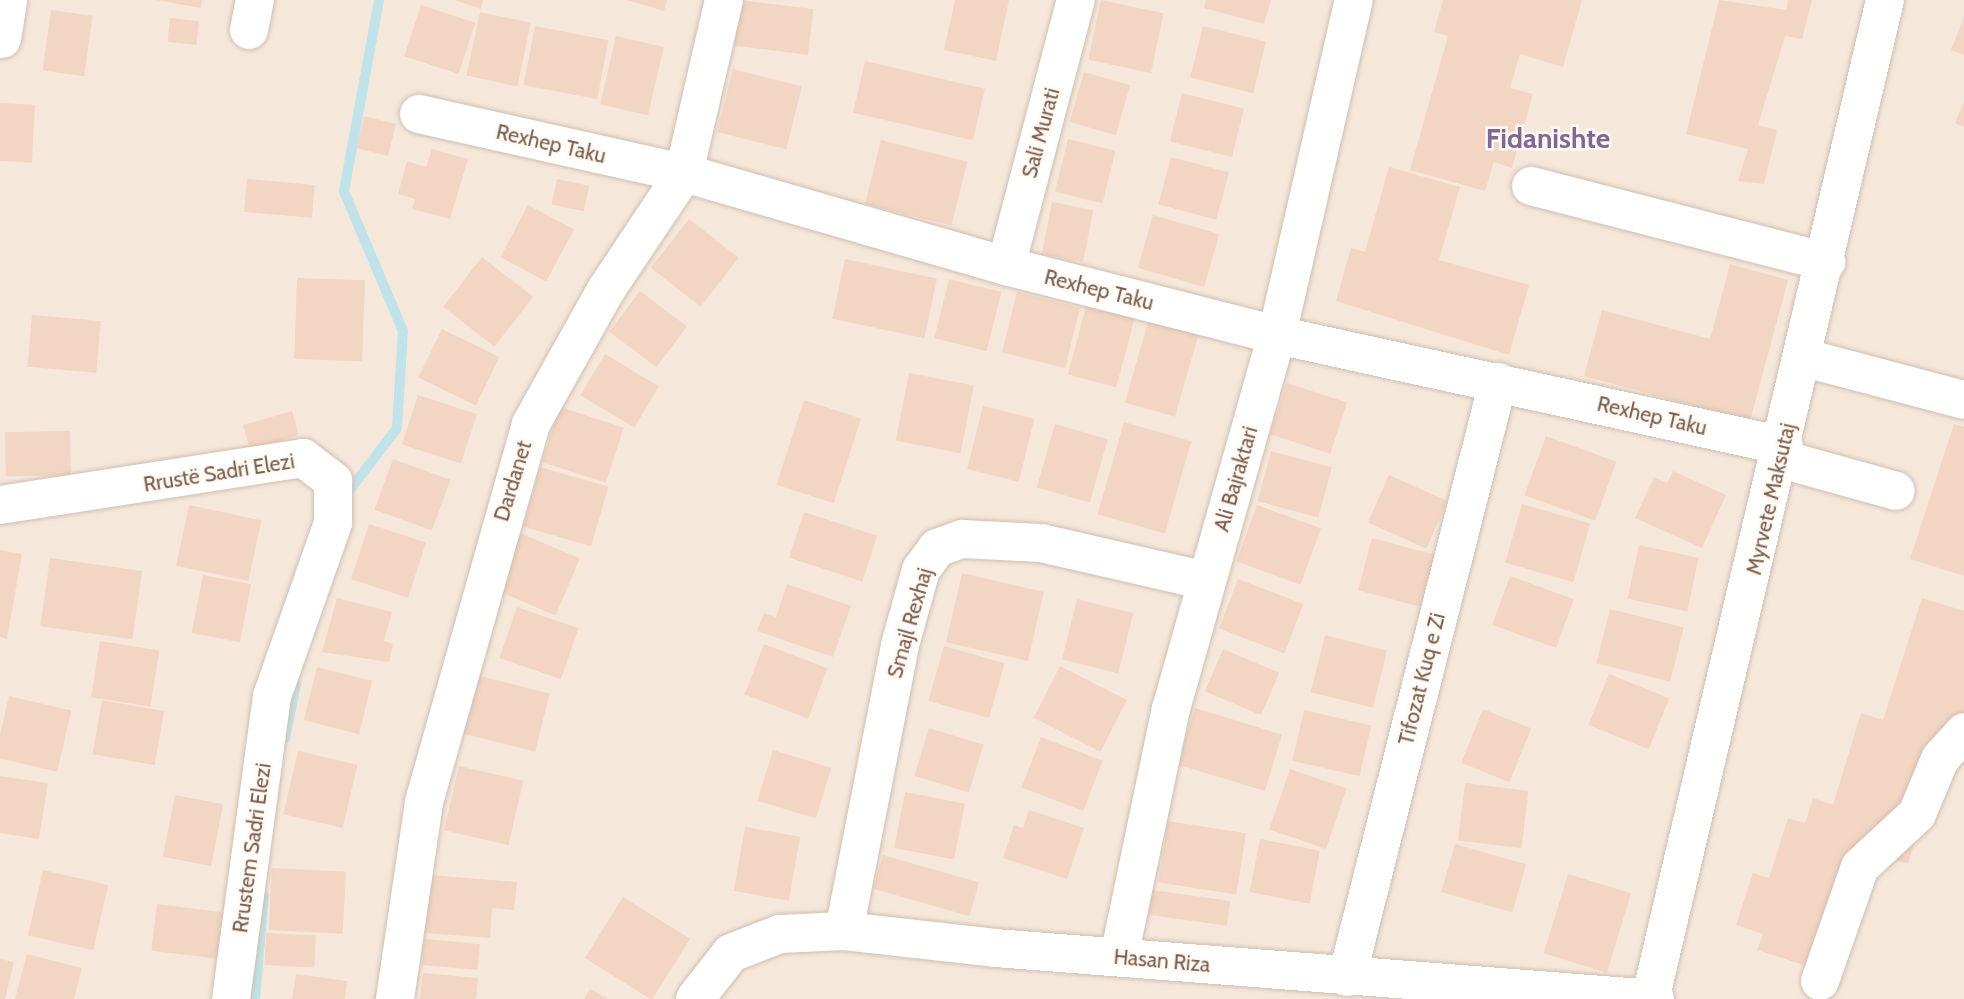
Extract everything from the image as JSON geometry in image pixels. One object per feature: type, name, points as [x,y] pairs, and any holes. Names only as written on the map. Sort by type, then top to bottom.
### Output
[{"type":"street","points":[[2,39],[8,0]]},
{"type":"street","name":"Dardanet","points":[[395,999],[424,802],[531,424],[606,290],[684,173],[724,0]]},
{"type":"street","name":"Sali Murati","points":[[1006,267],[1076,0]]},
{"type":"street","name":"Ali Bajraktari","points":[[1118,957],[1171,709],[1277,335],[1354,0]]},
{"type":"street","name":"Myrvete Maksutaj","points":[[1653,998],[1805,358],[1885,0]]},
{"type":"street","name":"Rexhep Taku","points":[[419,114],[684,173],[1006,267],[1277,335],[1498,382],[1782,452],[1896,491]]},
{"type":"street","points":[[1531,186],[1826,262]]},
{"type":"street","points":[[1805,358],[1964,400]]},
{"type":"street","name":"Tifozat Kuq e Zi","points":[[1347,977],[1498,382]]},
{"type":"street","name":"Rrustë Sadri Elezi","points":[[0,505],[303,458],[317,466],[332,481],[333,523],[272,696]]},
{"type":"street","name":"Smajl Rexhaj","points":[[844,931],[900,645],[921,570],[937,548],[962,539],[1041,543],[1207,582]]},
{"type":"street","name":"Rrustem Sadri Elezi","points":[[231,999],[272,696]]},
{"type":"street","points":[[1820,982],[1860,867],[1917,814],[1940,760],[1964,732]]},
{"type":"street","name":"Hasan Riza","points":[[695,999],[731,953],[779,934],[844,931],[1347,977],[1653,998]]},
{"type":"shaded area","points":[[0,0],[1964,0],[1964,999],[0,999]]},
{"type":"building","points":[[156,0],[202,0],[201,8]]},
{"type":"building","points":[[455,0],[483,0],[481,9]]},
{"type":"building","points":[[627,0],[667,0],[664,11]]},
{"type":"building","points":[[740,0],[813,9],[808,55],[734,46]]},
{"type":"building","points":[[955,0],[1009,0],[996,61],[944,50]]},
{"type":"building","points":[[1101,0],[1164,13],[1151,73],[1088,60]]},
{"type":"building","points":[[1206,0],[1271,0],[1264,24],[1204,8]]},
{"type":"building","points":[[1443,0],[1582,0],[1563,67],[1520,54],[1510,88],[1533,94],[1512,168],[1494,162],[1485,191],[1410,170],[1448,36],[1434,32]]},
{"type":"building","points":[[1719,0],[1787,10],[1788,0],[1812,0],[1802,39],[1785,36],[1758,125],[1777,130],[1764,184],[1738,181],[1748,149],[1686,134]]},
{"type":"building","points":[[421,5],[475,23],[459,74],[404,56]]},
{"type":"building","points":[[51,10],[93,16],[84,76],[43,70]]},
{"type":"building","points":[[480,12],[531,23],[517,86],[466,76]]},
{"type":"building","points":[[1964,17],[1964,55],[1951,50]]},
{"type":"building","points":[[170,18],[199,21],[196,45],[167,42]]},
{"type":"building","points":[[535,26],[609,40],[597,99],[524,85]]},
{"type":"building","points":[[1203,26],[1266,42],[1253,93],[1190,77]]},
{"type":"building","points":[[616,36],[664,47],[648,115],[600,104]]},
{"type":"building","points":[[865,61],[985,89],[973,140],[853,113]]},
{"type":"building","points":[[733,69],[802,86],[786,149],[717,132]]},
{"type":"building","points":[[1084,72],[1130,85],[1116,135],[1070,122]]},
{"type":"building","points":[[1182,93],[1244,108],[1232,157],[1170,142]]},
{"type":"building","points":[[1964,101],[1964,127],[1955,123]]},
{"type":"building","points":[[0,103],[35,105],[32,163],[0,161]]},
{"type":"building","points":[[364,116],[396,124],[388,156],[356,148]]},
{"type":"building","points":[[1068,139],[1116,151],[1102,203],[1055,191]]},
{"type":"building","points":[[881,140],[967,162],[951,226],[865,204]]},
{"type":"building","points":[[432,149],[468,159],[450,219],[412,209],[415,199],[398,194],[407,161],[426,167]]},
{"type":"building","points":[[1171,157],[1229,173],[1216,220],[1158,204]]},
{"type":"building","points":[[1389,167],[1460,187],[1439,260],[1529,285],[1509,355],[1336,301],[1351,248],[1365,252]]},
{"type":"building","points":[[247,179],[315,185],[312,218],[244,212]]},
{"type":"building","points":[[557,179],[589,186],[584,211],[552,204]]},
{"type":"building","points":[[1052,202],[1093,210],[1083,262],[1042,254]]},
{"type":"building","points":[[528,205],[574,229],[546,282],[500,257]]},
{"type":"building","points":[[1153,215],[1219,234],[1204,287],[1138,268]]},
{"type":"building","points":[[689,219],[739,258],[700,307],[651,268]]},
{"type":"building","points":[[482,257],[533,297],[494,347],[443,307]]},
{"type":"building","points":[[845,259],[937,279],[924,338],[832,319]]},
{"type":"building","points":[[1730,264],[1788,280],[1750,421],[1584,376],[1602,310],[1710,339]]},
{"type":"building","points":[[297,278],[365,280],[362,361],[294,359]]},
{"type":"building","points":[[949,279],[1001,292],[987,351],[934,338]]},
{"type":"building","points":[[640,291],[687,327],[656,367],[609,332]]},
{"type":"building","points":[[1017,292],[1080,308],[1065,368],[1002,352]]},
{"type":"building","points":[[1087,303],[1135,316],[1116,387],[1068,374]]},
{"type":"building","points":[[32,315],[101,321],[96,373],[27,367]]},
{"type":"building","points":[[1150,315],[1200,329],[1175,417],[1125,402]]},
{"type":"building","points":[[442,329],[500,357],[476,406],[418,378]]},
{"type":"building","points":[[605,354],[659,386],[634,428],[580,395]]},
{"type":"building","points":[[909,373],[974,386],[961,453],[896,441]]},
{"type":"building","points":[[1287,383],[1347,402],[1330,454],[1270,434]]},
{"type":"building","points":[[418,395],[477,414],[461,464],[402,444]]},
{"type":"building","points":[[804,400],[861,419],[834,503],[776,485]]},
{"type":"building","points":[[983,406],[1034,419],[1019,482],[967,469]]},
{"type":"building","points":[[560,407],[624,428],[606,483],[542,462]]},
{"type":"building","points":[[292,411],[299,435],[250,449],[243,425]]},
{"type":"building","points":[[1124,422],[1191,441],[1165,534],[1098,514]]},
{"type":"building","points":[[1055,424],[1108,439],[1090,503],[1037,487]]},
{"type":"building","points":[[1954,424],[1964,427],[1964,576],[1910,559]]},
{"type":"building","points":[[70,431],[71,475],[6,476],[5,432]]},
{"type":"building","points":[[1546,436],[1616,462],[1595,521],[1524,495]]},
{"type":"building","points":[[1271,451],[1332,467],[1318,518],[1258,501]]},
{"type":"building","points":[[393,459],[450,480],[432,531],[375,510]]},
{"type":"building","points":[[540,467],[608,487],[591,546],[523,527]]},
{"type":"building","points":[[1673,471],[1726,495],[1702,548],[1635,518],[1654,477],[1667,483]]},
{"type":"building","points":[[1389,475],[1447,501],[1426,549],[1368,523]]},
{"type":"building","points":[[1522,504],[1590,524],[1573,582],[1505,563]]},
{"type":"building","points":[[189,505],[261,520],[248,581],[176,566]]},
{"type":"building","points":[[1257,505],[1321,528],[1300,585],[1236,561]]},
{"type":"building","points":[[804,512],[877,536],[862,581],[789,558]]},
{"type":"building","points":[[369,524],[426,543],[408,598],[351,579]]},
{"type":"building","points":[[520,533],[580,558],[556,615],[496,590]]},
{"type":"building","points":[[1372,538],[1437,555],[1423,608],[1358,590]]},
{"type":"building","points":[[1639,545],[1699,558],[1687,611],[1628,599]]},
{"type":"building","points":[[0,550],[22,554],[7,639],[0,637]]},
{"type":"building","points":[[50,558],[142,571],[132,639],[40,626]]},
{"type":"building","points":[[962,573],[1044,592],[1028,661],[946,642]]},
{"type":"building","points":[[203,575],[251,584],[240,642],[192,633]]},
{"type":"building","points":[[1510,576],[1574,599],[1556,648],[1492,625]]},
{"type":"building","points":[[1238,579],[1303,604],[1284,654],[1219,628]]},
{"type":"building","points":[[787,584],[851,606],[833,657],[757,631],[764,613],[776,617]]},
{"type":"building","points":[[337,598],[392,612],[384,641],[393,644],[389,662],[322,652]]},
{"type":"building","points":[[1922,598],[1964,611],[1964,748],[1925,807],[1908,864],[1870,853],[1832,974],[1757,950],[1763,934],[1736,925],[1753,873],[1769,878],[1788,818],[1805,823],[1813,798],[1833,805],[1861,713],[1883,720]]},
{"type":"building","points":[[1077,599],[1133,613],[1118,673],[1062,659]]},
{"type":"building","points":[[517,607],[578,628],[561,679],[499,658]]},
{"type":"building","points":[[1610,609],[1684,627],[1670,682],[1596,663]]},
{"type":"building","points":[[1325,635],[1387,650],[1373,708],[1311,692]]},
{"type":"building","points":[[100,641],[159,650],[150,707],[91,697]]},
{"type":"building","points":[[764,644],[827,668],[808,719],[745,694]]},
{"type":"building","points":[[944,646],[1005,663],[989,718],[928,701]]},
{"type":"building","points":[[1223,649],[1279,673],[1261,715],[1205,691]]},
{"type":"building","points":[[1060,666],[1127,700],[1100,752],[1034,718]]},
{"type":"building","points":[[317,667],[372,681],[359,734],[304,720]]},
{"type":"building","points":[[1609,674],[1669,698],[1649,749],[1588,725]]},
{"type":"building","points":[[476,675],[550,693],[535,752],[461,733]]},
{"type":"building","points":[[9,696],[71,710],[57,772],[0,759],[0,735]]},
{"type":"building","points":[[102,700],[164,711],[154,765],[92,754]]},
{"type":"building","points":[[1195,708],[1282,735],[1265,791],[1178,764]]},
{"type":"building","points":[[1483,709],[1531,728],[1509,782],[1461,763]]},
{"type":"building","points":[[1304,710],[1371,726],[1360,776],[1292,761]]},
{"type":"building","points":[[929,728],[984,745],[969,792],[914,776]]},
{"type":"building","points":[[1041,737],[1103,761],[1083,811],[1022,787]]},
{"type":"building","points":[[773,750],[831,768],[816,819],[758,801]]},
{"type":"building","points":[[298,751],[357,765],[343,828],[283,814]]},
{"type":"building","points":[[459,766],[523,781],[508,845],[444,830]]},
{"type":"building","points":[[1290,769],[1347,789],[1326,849],[1269,830]]},
{"type":"building","points":[[0,776],[48,783],[39,839],[0,833]]},
{"type":"building","points":[[1465,783],[1529,791],[1521,848],[1458,841]]},
{"type":"building","points":[[905,792],[965,804],[954,860],[894,848]]},
{"type":"building","points":[[175,795],[223,804],[211,866],[163,857]]},
{"type":"building","points":[[1029,810],[1084,828],[1067,879],[1003,858],[1014,825],[1023,828]]},
{"type":"building","points":[[1168,821],[1246,833],[1236,895],[1158,882]]},
{"type":"building","points":[[745,827],[800,837],[789,901],[734,891]]},
{"type":"building","points":[[1260,839],[1320,851],[1310,904],[1250,892]]},
{"type":"building","points":[[1455,844],[1526,864],[1512,912],[1441,892]]},
{"type":"building","points":[[883,855],[979,883],[969,916],[873,889]]},
{"type":"building","points":[[272,868],[346,872],[343,934],[269,930]]},
{"type":"building","points":[[43,870],[108,885],[93,950],[28,935]]},
{"type":"building","points":[[1568,874],[1631,893],[1607,973],[1544,953]]},
{"type":"building","points":[[429,875],[517,882],[514,910],[492,908],[490,938],[424,933]]},
{"type":"building","points":[[1152,890],[1230,901],[1227,926],[1149,915]]},
{"type":"building","points":[[623,897],[690,939],[652,999],[585,958]]},
{"type":"building","points":[[157,904],[229,913],[224,960],[151,951]]},
{"type":"building","points":[[266,933],[316,936],[314,968],[264,965]]},
{"type":"building","points":[[424,939],[480,944],[478,970],[422,965]]},
{"type":"building","points":[[27,954],[82,968],[74,999],[15,999]]},
{"type":"building","points":[[0,959],[14,962],[5,999],[0,999]]},
{"type":"building","points":[[423,973],[478,978],[476,999],[420,999]]},
{"type":"building","points":[[296,974],[347,981],[345,999],[292,999]]},
{"type":"building","points":[[590,989],[608,999],[584,999]]},
{"type":"waterway","points":[[349,491],[397,428],[403,331],[344,191],[379,0]]},
{"type":"waterway","points":[[285,738],[296,684]]},
{"type":"waterway","points":[[255,999],[264,895]]},
{"type":"district","name":"Fidanishte","points":[[1548,138]]}]
